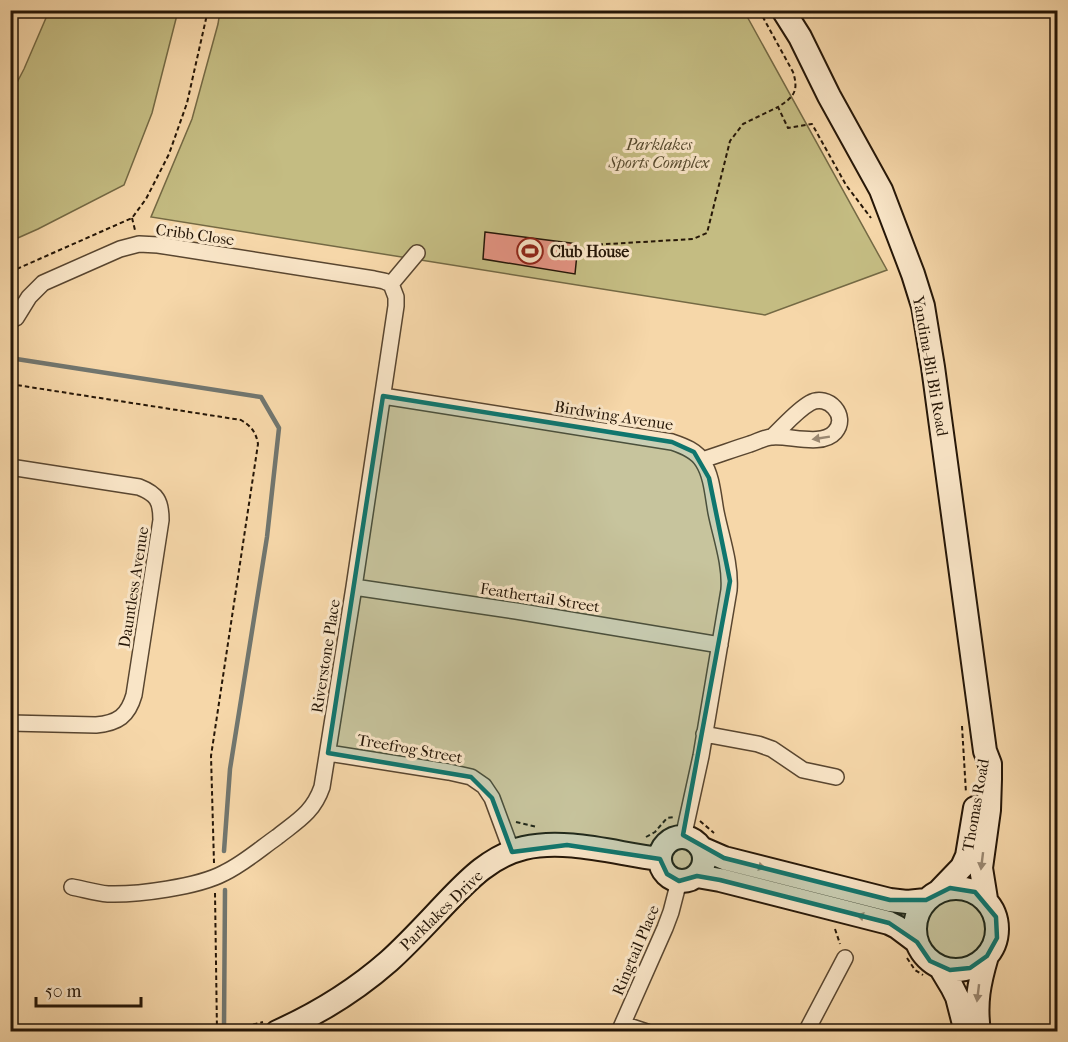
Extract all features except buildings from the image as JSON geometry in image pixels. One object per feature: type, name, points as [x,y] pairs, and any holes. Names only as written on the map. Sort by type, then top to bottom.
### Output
[{"type":"main road","name":"Yandina-Bli Bli Road","points":[[783,10],[800,37],[829,96],[881,190],[914,274],[935,378],[985,751]]},
{"type":"main road","name":"Thomas Road","points":[[932,896],[954,877],[967,856],[980,764],[985,751]]},
{"type":"main road","name":"Thomas Road","points":[[985,751],[990,764],[989,810],[981,868],[986,899]]},
{"type":"main road","points":[[688,878],[703,865],[703,853],[698,836]]},
{"type":"main road","points":[[934,973],[970,968],[980,963],[993,948],[997,938],[996,917],[986,899],[975,892],[963,888],[950,888],[932,896],[907,902],[890,900],[724,858],[698,836],[678,838],[663,849],[660,859],[663,868],[672,878],[720,880],[889,923],[897,927],[910,948],[922,952],[930,961],[934,973],[952,987],[957,997],[966,1032]]},
{"type":"main road","name":"Parklakes Drive","points":[[274,1025],[329,1004],[363,983],[390,960],[470,878],[497,858],[525,848],[567,845],[660,859]]},
{"type":"main road","points":[[910,948],[920,909],[932,896]]},
{"type":"main road","points":[[979,1032],[977,994],[987,956]]},
{"type":"street","name":"Cribb Close","points":[[16,318],[29,297],[43,283],[120,249],[139,244],[158,245],[384,281],[391,284]]},
{"type":"street","points":[[391,284],[417,253]]},
{"type":"street","name":"Riverstone Place","points":[[72,887],[106,894],[146,892],[210,879],[240,864],[313,807],[322,787],[328,753],[383,396],[396,306],[396,297],[391,284]]},
{"type":"street","name":"Birdwing Avenue","points":[[383,396],[672,442],[684,446],[702,460]]},
{"type":"street","points":[[698,836],[701,756],[730,581],[709,478],[702,460],[772,436]]},
{"type":"street","name":"Dauntless Avenue","points":[[10,467],[139,487],[150,491],[157,498],[161,507],[161,520],[134,695],[125,714],[107,724],[10,723]]},
{"type":"street","name":"Feathertail Street","points":[[354,587],[720,645]]},
{"type":"street","points":[[704,734],[758,744],[772,749],[803,770],[836,777]]},
{"type":"street","name":"Treefrog Street","points":[[328,753],[471,777],[484,786],[492,798],[512,852]]},
{"type":"street","name":"Ringtail Place","points":[[621,1028],[688,878]]},
{"type":"street","points":[[806,1032],[845,958]]},
{"type":"street","points":[[621,1028],[647,1032]]},
{"type":"path","points":[[10,272],[132,218],[146,199],[169,153],[187,103],[208,10]]},
{"type":"path","points":[[591,245],[693,239],[707,233],[730,141],[743,124],[778,108],[788,101],[796,89],[793,72],[759,10]]},
{"type":"path","points":[[778,108],[788,128],[812,124],[846,185],[874,221]]},
{"type":"path","points":[[10,384],[241,420],[254,429],[257,436],[258,444],[211,756],[214,872]]},
{"type":"path","points":[[963,722],[965,797]]},
{"type":"path","points":[[643,838],[653,835],[670,817],[698,836]]},
{"type":"path","points":[[700,820],[704,823],[698,836],[700,820]]},
{"type":"path","points":[[501,825],[515,821],[543,829]]},
{"type":"path","points":[[214,884],[218,1032]]},
{"type":"path","points":[[834,928],[845,958]]},
{"type":"path","points":[[910,948],[915,970],[934,973]]},
{"type":"path","points":[[224,1032],[274,1025]]},
{"type":"highlighted area","points":[[383,396],[672,442],[694,452],[709,478],[730,581],[683,835],[724,858],[890,900],[926,900],[950,888],[975,892],[996,917],[997,938],[987,956],[970,968],[950,970],[930,961],[917,942],[889,923],[720,880],[697,876],[679,881],[667,874],[660,859],[567,845],[512,852],[492,798],[471,777],[328,753]]},
{"type":"green space","points":[[49,11],[178,11],[152,113],[124,185],[11,241],[11,94]]},
{"type":"green space","name":"Parklakes Sports Complex","points":[[220,11],[744,11],[887,270],[765,315],[151,217],[192,119]]},
{"type":"waterway","points":[[10,358],[261,397],[279,428],[267,537],[230,769],[224,851]]},
{"type":"waterway","points":[[224,1027],[225,890]]},
{"type":"place","name":"Club House","points":[[530,251]]}]
